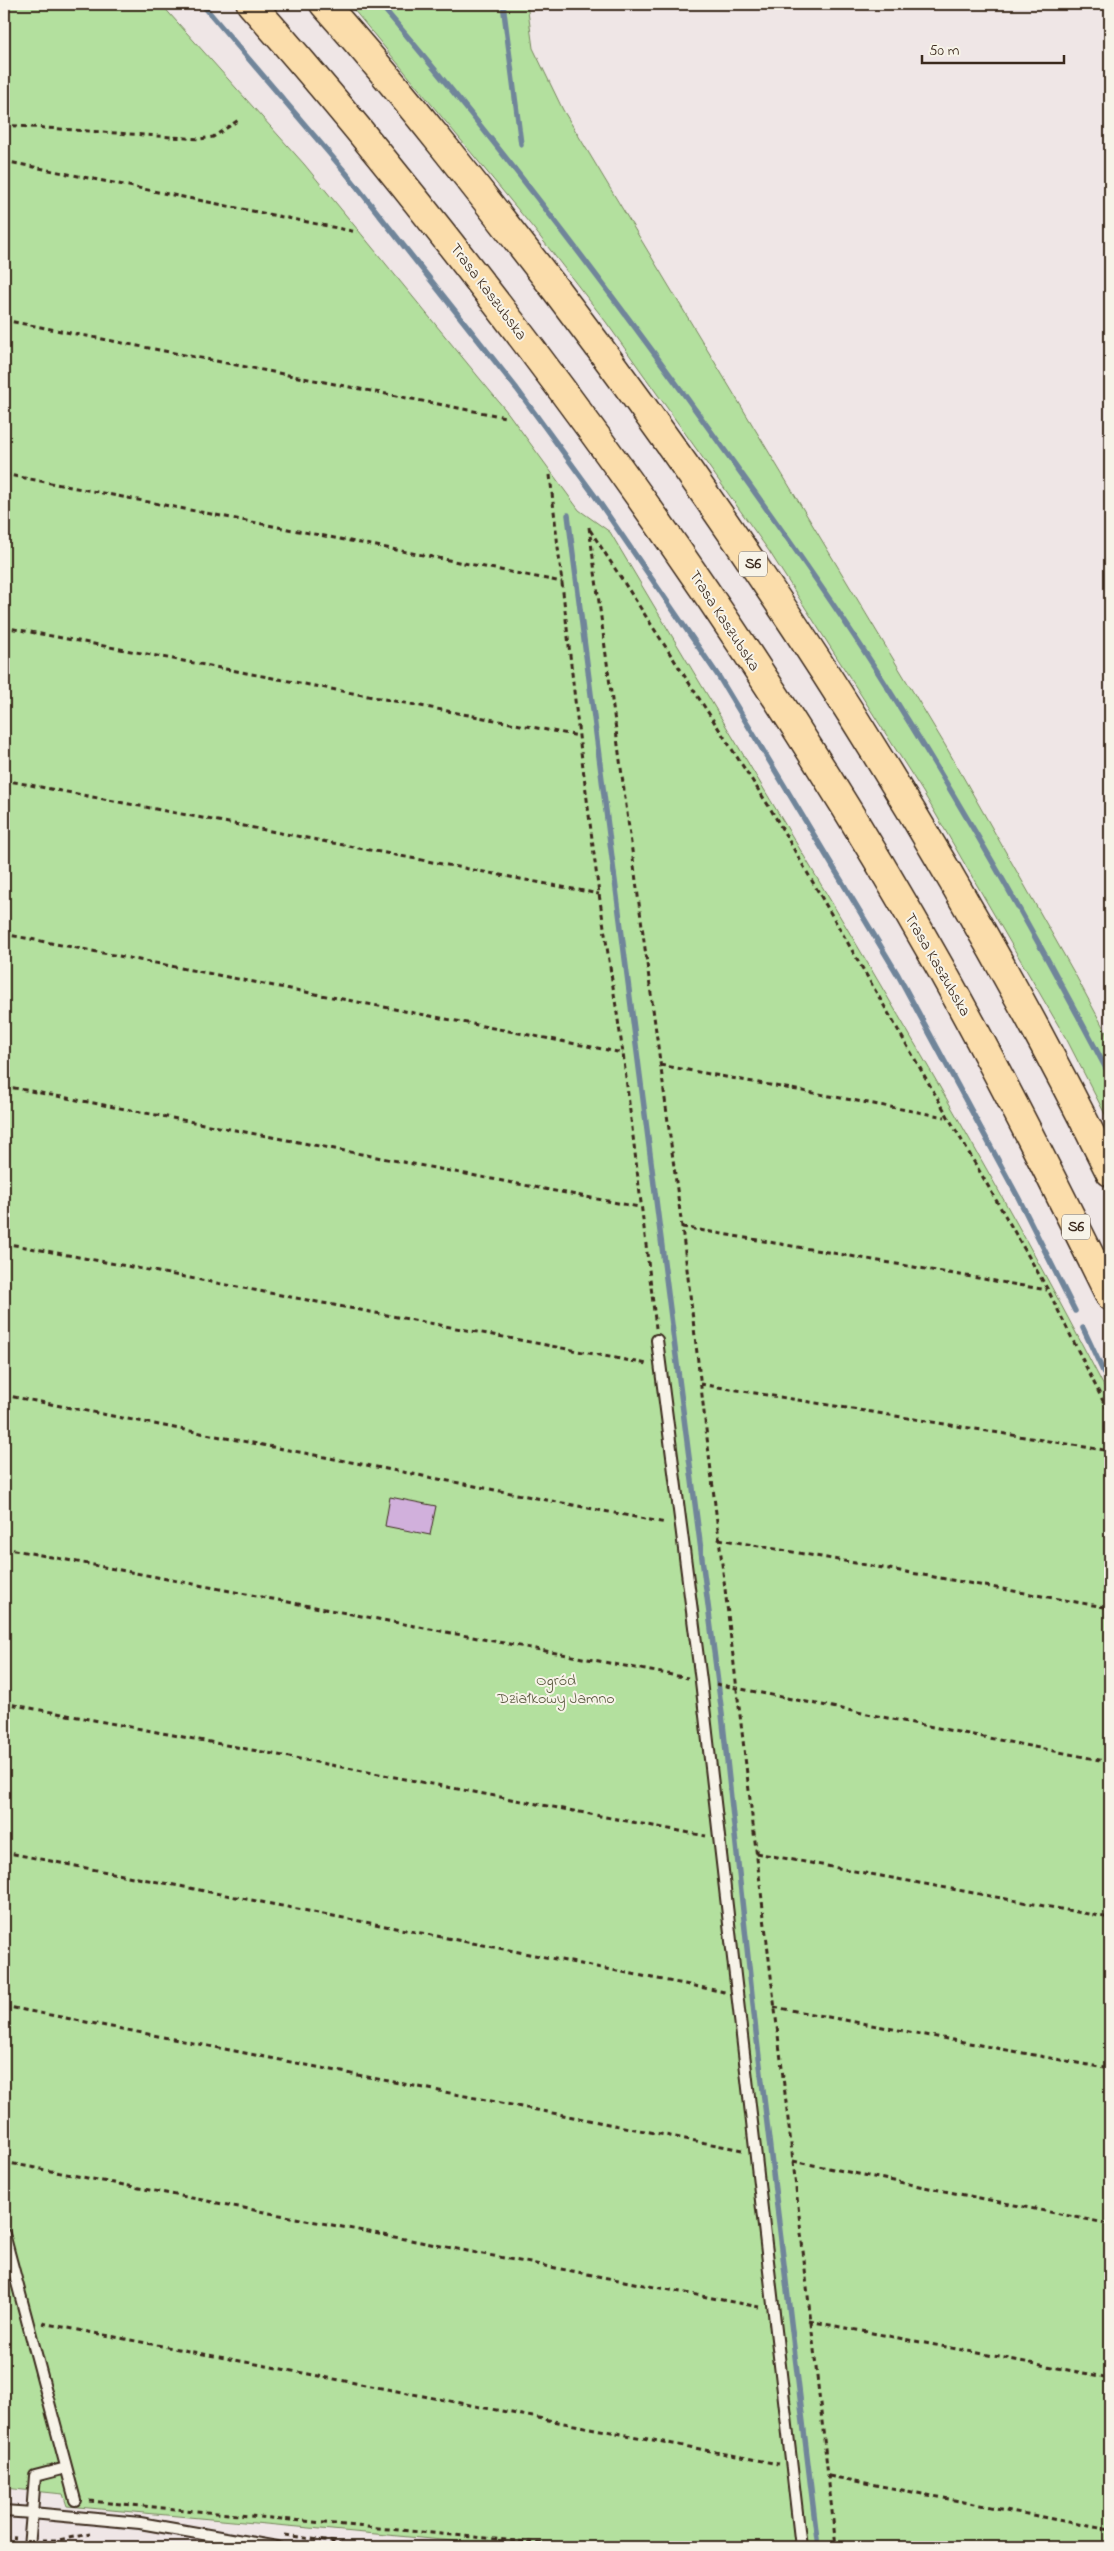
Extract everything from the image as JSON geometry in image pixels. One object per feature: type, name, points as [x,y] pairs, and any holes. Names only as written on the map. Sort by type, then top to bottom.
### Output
[{"type":"highway","name":"Trasa Kaszubska","points":[[251,4],[371,143],[471,270],[595,434],[712,601],[805,743],[940,966],[1042,1158],[1110,1296]]},
{"type":"highway","name":"S6","points":[[324,4],[411,106],[507,226],[638,397],[690,470],[848,709],[906,802],[978,926],[1110,1172]]},
{"type":"lane","points":[[657,1340],[701,1681],[774,2310],[790,2467],[801,2547]]},
{"type":"lane","points":[[4,2234],[75,2500]]},
{"type":"lane","points":[[30,2543],[35,2476],[66,2468]]},
{"type":"lane","points":[[4,2511],[140,2523],[277,2547]]},
{"type":"path","points":[[4,125],[200,139],[213,136],[240,119]]},
{"type":"path","points":[[4,161],[357,232]]},
{"type":"path","points":[[4,320],[505,417]]},
{"type":"path","points":[[4,474],[562,582]]},
{"type":"path","points":[[550,475],[579,736],[599,894],[623,1053],[657,1340]]},
{"type":"path","points":[[836,2547],[682,1228],[589,527],[770,808],[946,1117],[1048,1290],[1110,1415]]},
{"type":"path","points":[[4,627],[579,736]]},
{"type":"path","points":[[4,780],[599,894]]},
{"type":"path","points":[[4,934],[623,1053]]},
{"type":"path","points":[[660,1065],[946,1117]]},
{"type":"path","points":[[4,1086],[640,1207]]},
{"type":"path","points":[[682,1228],[1048,1290]]},
{"type":"path","points":[[4,1243],[660,1366]]},
{"type":"path","points":[[700,1384],[1110,1451]]},
{"type":"path","points":[[4,1395],[680,1526]]},
{"type":"path","points":[[719,1540],[1110,1608]]},
{"type":"path","points":[[4,1548],[701,1681],[1110,1762]]},
{"type":"path","points":[[4,1702],[718,1838]]},
{"type":"path","points":[[4,1852],[736,1994]]},
{"type":"path","points":[[756,1853],[1110,1918]]},
{"type":"path","points":[[4,2006],[755,2153]]},
{"type":"path","points":[[774,2007],[1110,2069]]},
{"type":"path","points":[[792,2161],[1110,2224]]},
{"type":"path","points":[[4,2162],[774,2310]]},
{"type":"path","points":[[26,2319],[790,2467]]},
{"type":"path","points":[[810,2321],[1110,2378]]},
{"type":"path","points":[[829,2476],[1110,2530]]},
{"type":"path","points":[[75,2500],[581,2547]]},
{"type":"path","points":[[4,2537],[30,2543],[95,2533]]},
{"type":"path","points":[[281,2534],[338,2545],[364,2547]]},
{"type":"green space","name":"Ogród Działkowy Jamno","points":[[4,4],[161,4],[304,164],[508,413],[579,510],[610,532],[930,1070],[992,1178],[1110,1398],[1110,2547],[519,2547],[67,2506],[63,2494],[4,2488]]},
{"type":"green space","points":[[349,4],[527,4],[533,48],[563,110],[945,745],[1076,976],[1110,1040],[1110,1124],[1068,1042],[923,792],[769,551],[606,322],[534,229]]},
{"type":"building","points":[[390,1497],[436,1506],[430,1535],[385,1526]]},
{"type":"waterway","points":[[202,4],[346,173],[517,389],[595,496],[719,677],[898,975],[1018,1197],[1075,1311]]},
{"type":"waterway","points":[[380,4],[497,146],[572,243],[707,426],[837,610],[886,685],[974,829],[1057,976],[1110,1076]]},
{"type":"waterway","points":[[503,4],[521,144]]},
{"type":"waterway","points":[[568,515],[722,1714],[756,2032],[818,2547]]},
{"type":"waterway","points":[[1083,1328],[1110,1386]]}]
